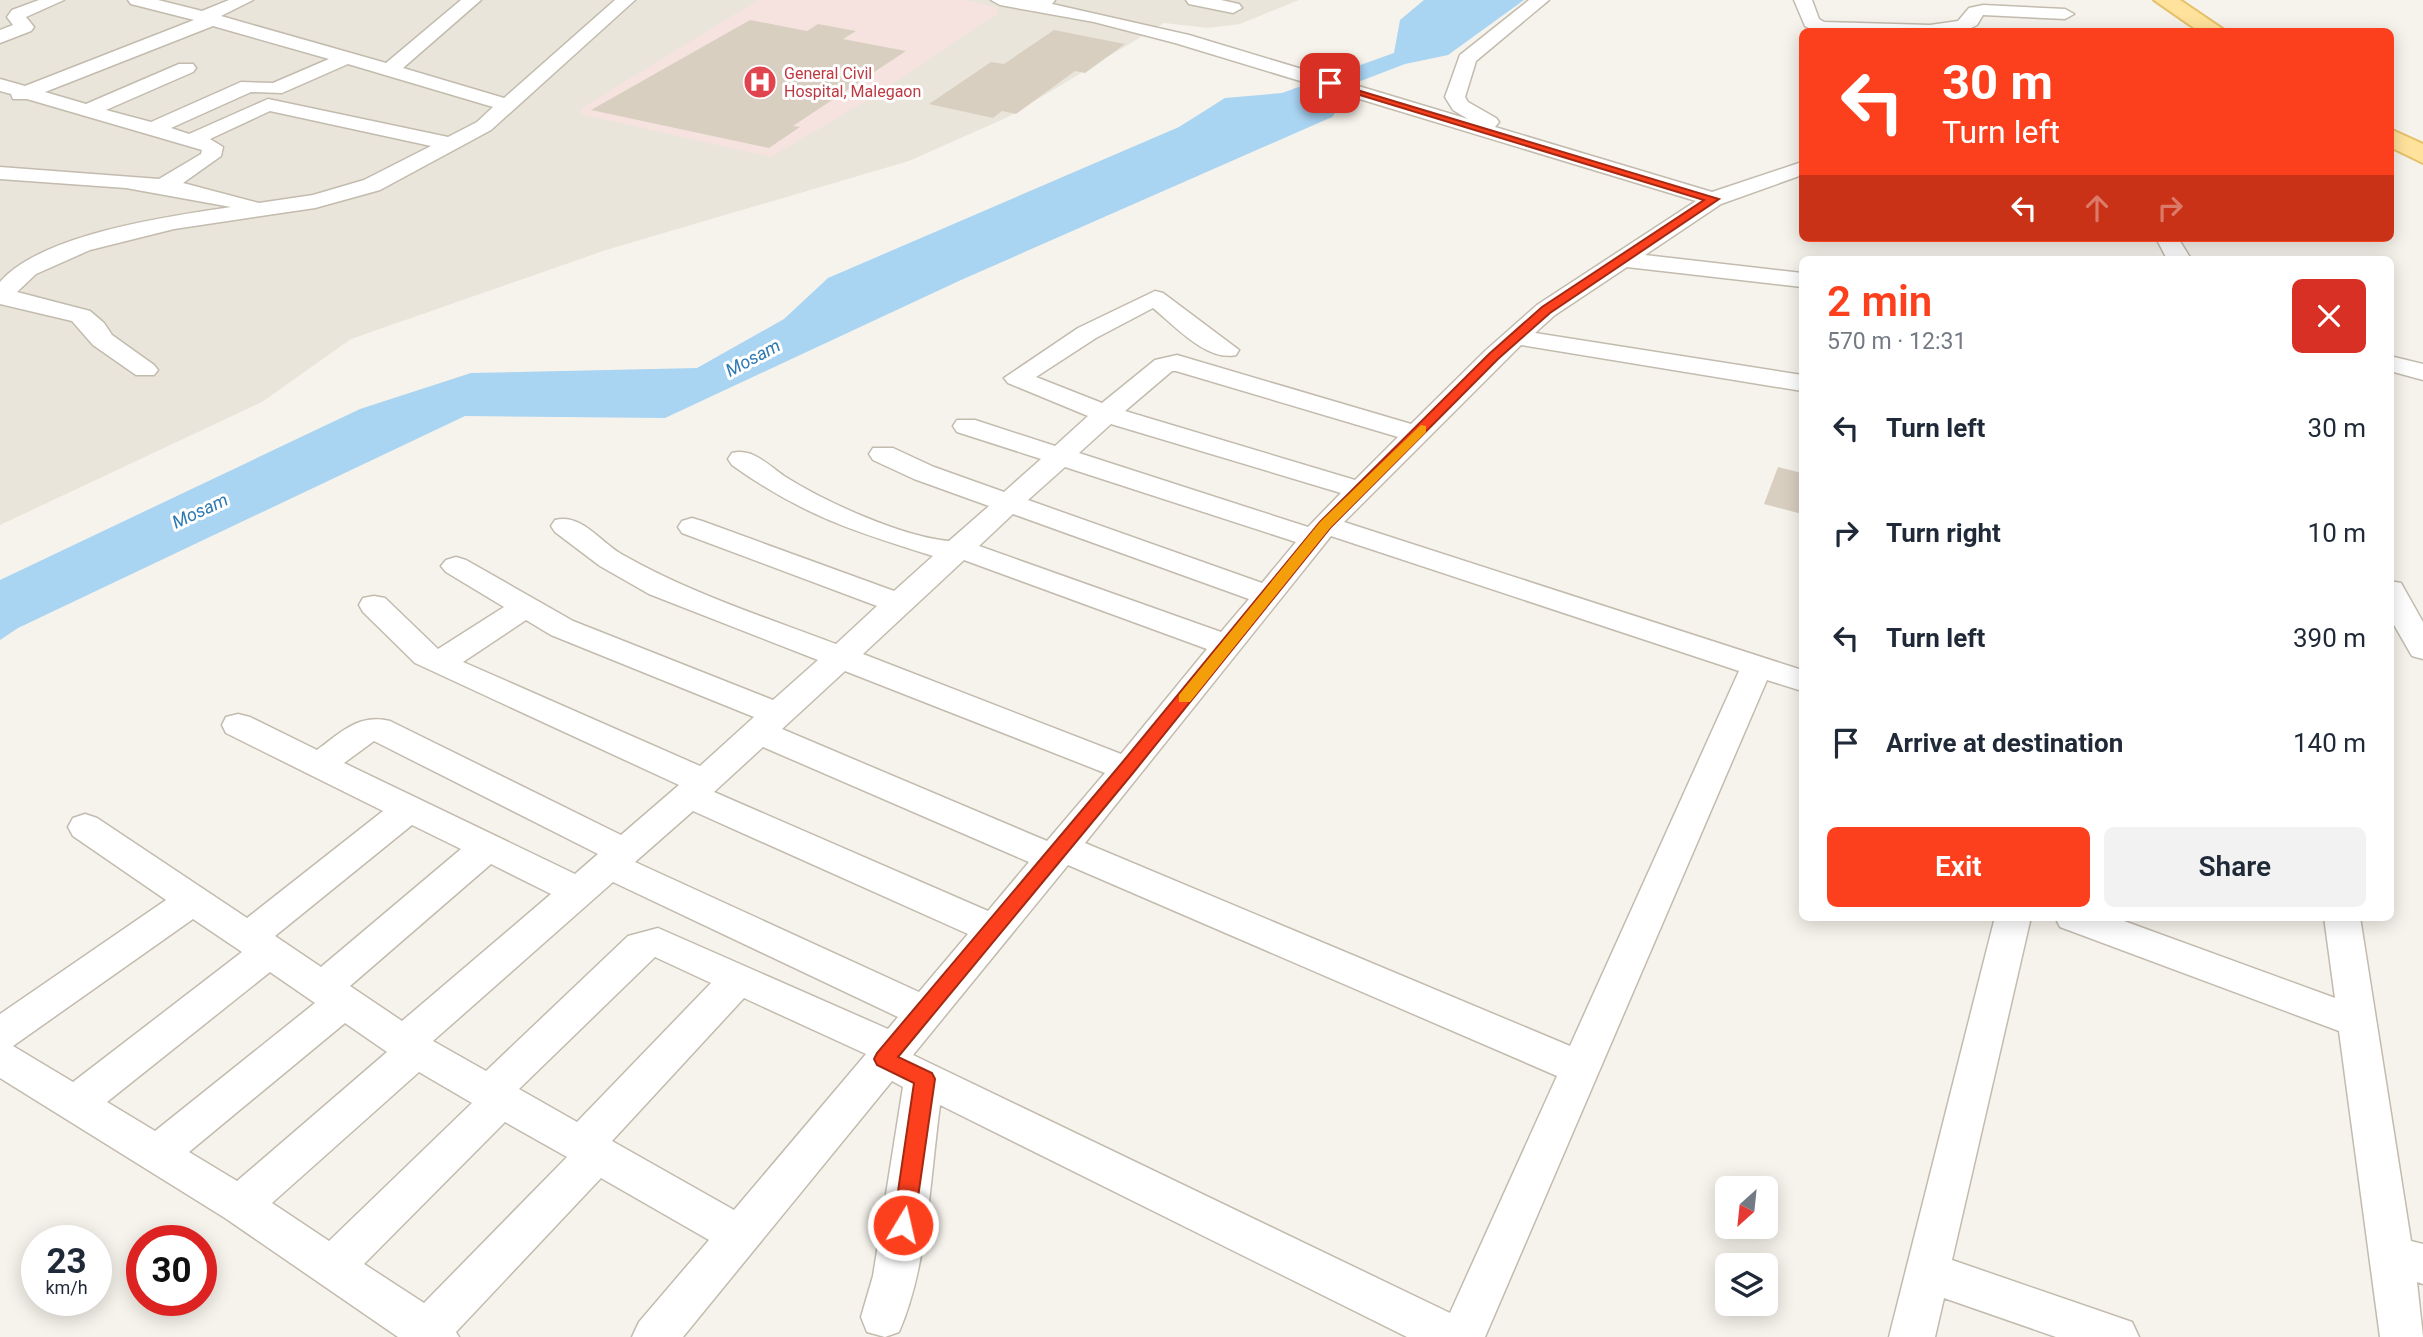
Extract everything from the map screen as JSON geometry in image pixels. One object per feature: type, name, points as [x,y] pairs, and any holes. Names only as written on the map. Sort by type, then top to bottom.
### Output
[{"type":"main road","points":[[2165,0],[2210,28]]},
{"type":"main road","points":[[2394,140],[2423,155]]},
{"type":"street","points":[[0,37],[25,27],[16,17],[18,15],[55,0]]},
{"type":"street","points":[[138,0],[508,104]]},
{"type":"street","points":[[0,103],[244,0]]},
{"type":"street","points":[[389,70],[472,0]]},
{"type":"street","points":[[145,370],[102,340],[81,316],[1,296],[17,277],[28,270],[61,252],[109,237],[174,222],[349,193],[395,174],[484,126],[626,0]]},
{"type":"street","points":[[1000,0],[1040,3],[1182,39],[1713,199]]},
{"type":"street","points":[[1195,0],[1233,8]]},
{"type":"street","points":[[1499,133],[1496,125],[1460,106],[1455,97],[1461,69],[1479,48],[1540,0]]},
{"type":"street","points":[[1803,0],[1811,22],[1820,27],[1848,28]]},
{"type":"street","points":[[1951,28],[1963,26],[1971,21],[1975,12],[1983,10],[2065,14]]},
{"type":"street","points":[[155,128],[248,86],[275,89],[346,58]]},
{"type":"street","points":[[88,110],[186,68]]},
{"type":"street","points":[[0,85],[194,139],[212,147],[211,156],[166,184]]},
{"type":"street","points":[[194,139],[268,105],[453,144]]},
{"type":"street","points":[[655,1337],[738,1234],[1058,853],[1320,531],[1360,490],[1546,310],[1713,199],[1799,169]]},
{"type":"street","points":[[0,173],[115,178],[166,184],[262,208]]},
{"type":"street","points":[[1622,259],[1799,279]]},
{"type":"street","points":[[0,260],[28,270]]},
{"type":"street","points":[[1227,350],[1200,334],[1155,298],[1087,333],[1017,376],[1106,414],[1360,490]]},
{"type":"street","points":[[1516,337],[1799,383]]},
{"type":"street","points":[[240,1205],[579,891],[696,789],[897,603],[1164,365],[1177,363],[1416,434]]},
{"type":"street","points":[[2394,364],[2423,372]]},
{"type":"street","points":[[966,426],[1058,458],[1320,531],[1799,680]]},
{"type":"street","points":[[883,454],[924,473],[1268,595]]},
{"type":"street","points":[[742,459],[785,489],[852,522],[955,551],[1227,646]]},
{"type":"street","points":[[565,526],[610,560],[660,587],[1127,769]]},
{"type":"street","points":[[692,527],[897,603]]},
{"type":"street","points":[[456,566],[562,628],[1058,853],[1580,1068]]},
{"type":"street","points":[[2394,597],[2423,649]]},
{"type":"street","points":[[374,605],[426,656],[439,663],[696,789],[993,929]]},
{"type":"street","points":[[439,663],[526,606]]},
{"type":"street","points":[[1462,1337],[1757,666]]},
{"type":"street","points":[[238,725],[579,891]]},
{"type":"street","points":[[320,764],[366,730],[378,729],[617,859],[924,1012]]},
{"type":"street","points":[[75,1104],[410,808]]},
{"type":"street","points":[[85,827],[411,1047],[738,1234]]},
{"type":"street","points":[[157,1154],[332,995],[488,846]]},
{"type":"street","points":[[0,1035],[193,900]]},
{"type":"street","points":[[1912,1337],[2011,921]]},
{"type":"street","points":[[2084,921],[2355,1021]]},
{"type":"street","points":[[2342,921],[2355,1021],[2407,1260],[2403,1337]]},
{"type":"street","points":[[332,1267],[641,946],[658,942],[739,978],[889,1054],[925,1079],[1453,1337]]},
{"type":"street","points":[[0,1058],[240,1205],[431,1334],[739,978]]},
{"type":"street","points":[[883,1317],[895,1276],[925,1079]]},
{"type":"street","points":[[1927,1272],[2116,1337]]},
{"type":"shaded area","points":[[0,0],[1299,0],[1240,24],[1208,28],[1164,23],[1008,117],[909,161],[606,250],[351,339],[262,402],[0,525]]},
{"type":"shaded area","name":"General Civil Hospital, Malegaon","points":[[758,0],[966,0],[996,7],[998,13],[876,95],[771,157],[580,114],[582,108]]},
{"type":"water","name":"Mosam","points":[[1424,0],[1524,0],[1448,55],[1405,64],[1358,82],[1332,117],[961,280],[665,418],[465,416],[18,628],[0,640],[0,580],[360,409],[471,373],[697,368],[784,319],[828,278],[1179,127],[1225,98],[1282,93],[1394,53],[1400,20]]},
{"type":"building","points":[[750,20],[807,31],[818,24],[856,31],[843,39],[906,51],[793,126],[800,127],[769,148],[591,110]]},
{"type":"building","points":[[1054,30],[1125,44],[1085,73],[1075,71],[1016,114],[1002,111],[993,118],[929,104],[991,62],[1004,64]]},
{"type":"building","points":[[1778,467],[1799,472],[1799,513],[1764,504]]},
{"type":"slow traffic","points":[[1185,699],[1325,525],[1421,429]]},
{"type":"place","name":"General Civil Hospital, Malegaon","points":[[760,82]]},
{"type":"route","points":[[903,1225],[925,1079],[884,1059],[1062,848],[1325,525],[1494,356],[1546,310],[1713,199],[1330,83]]}]
